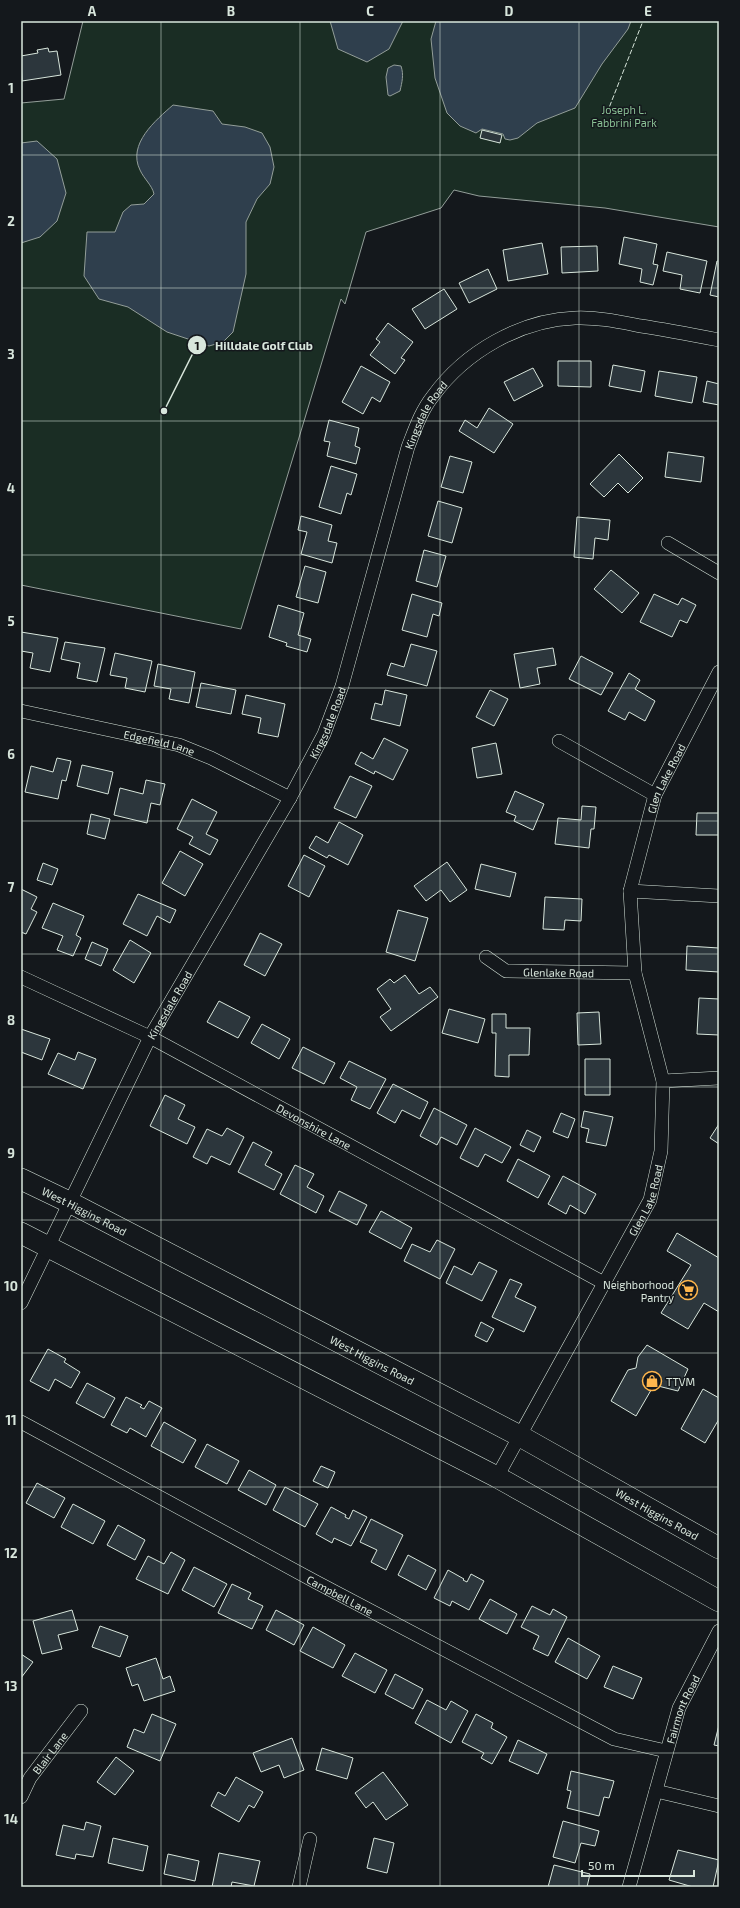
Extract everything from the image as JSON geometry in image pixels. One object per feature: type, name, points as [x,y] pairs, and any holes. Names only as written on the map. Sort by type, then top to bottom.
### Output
[{"type":"main road","name":"West Higgins Road","points":[[21,1179],[71,1203],[520,1436],[719,1548]]},
{"type":"main road","points":[[21,1233],[497,1477],[719,1601]]},
{"type":"street","name":"Kingsdale Road","points":[[21,1303],[50,1247],[150,1037],[290,798],[324,734],[342,686],[408,448],[416,425],[425,408],[443,383],[457,368],[478,352],[505,336],[531,326],[558,320],[589,318],[719,340]]},
{"type":"street","points":[[668,543],[719,573]]},
{"type":"street","name":"Glen Lake Road","points":[[497,1477],[650,1200],[661,1151],[663,1081],[635,973],[630,891],[655,795],[719,672]]},
{"type":"street","name":"Edgefield Lane","points":[[21,711],[179,746],[211,758],[290,798]]},
{"type":"street","points":[[559,741],[655,795]]},
{"type":"street","points":[[630,891],[719,896]]},
{"type":"street","name":"Glenlake Road","points":[[486,957],[506,971],[635,973]]},
{"type":"street","name":"Devonshire Lane","points":[[21,977],[150,1037],[604,1283]]},
{"type":"street","points":[[663,1081],[719,1078]]},
{"type":"street","name":"Campbell Lane","points":[[21,1422],[322,1585],[614,1739],[666,1751]]},
{"type":"street","name":"Fairmont Road","points":[[629,1887],[679,1708],[719,1631]]},
{"type":"street","name":"Blair Lane","points":[[21,1797],[30,1778],[81,1712]]},
{"type":"street","points":[[656,1791],[719,1806]]},
{"type":"street","points":[[299,1887],[310,1839]]},
{"type":"green space","name":"Joseph L. Fabbrini Park","points":[[83,21],[719,21],[719,227],[605,208],[479,196],[454,190],[441,208],[366,232],[345,304],[341,299],[241,629],[21,585],[21,103],[64,99]]},
{"type":"water","points":[[330,21],[403,21],[389,49],[367,62],[338,49]]},
{"type":"water","points":[[436,21],[631,21],[628,29],[602,64],[575,108],[537,123],[518,138],[510,140],[505,139],[503,134],[482,129],[476,133],[460,126],[447,113],[435,78],[431,39]]},
{"type":"water","points":[[394,65],[401,66],[402,78],[400,91],[390,96],[388,95],[386,77],[388,68]]},
{"type":"water","points":[[173,105],[213,111],[222,124],[245,127],[262,133],[270,147],[274,167],[270,184],[257,199],[246,222],[246,274],[233,332],[223,342],[209,346],[167,332],[128,307],[99,299],[84,276],[87,232],[115,232],[123,212],[131,205],[144,204],[154,194],[152,188],[140,170],[137,160],[137,151],[145,133]]},
{"type":"water","points":[[37,141],[57,159],[66,193],[57,221],[40,237],[21,243],[21,143]]},
{"type":"building","points":[[48,48],[49,52],[57,51],[61,75],[22,81],[21,56],[38,53],[37,50]]},
{"type":"building","points":[[482,130],[502,135],[500,143],[480,138]]},
{"type":"building","points":[[624,237],[657,244],[653,264],[658,265],[653,285],[640,282],[642,269],[619,264]]},
{"type":"building","points":[[542,243],[548,274],[508,281],[503,250]]},
{"type":"building","points":[[597,246],[598,271],[562,273],[561,247]]},
{"type":"building","points":[[667,252],[707,261],[700,293],[680,289],[682,275],[663,271]]},
{"type":"building","points":[[717,261],[719,261],[719,297],[710,295]]},
{"type":"building","points":[[488,269],[497,289],[469,303],[459,283]]},
{"type":"building","points":[[444,289],[457,309],[425,329],[412,309]]},
{"type":"building","points":[[388,323],[413,342],[401,358],[405,360],[395,374],[370,355],[380,342],[376,339]]},
{"type":"building","points":[[558,361],[591,361],[591,387],[558,386]]},
{"type":"building","points":[[613,365],[645,371],[641,392],[609,386]]},
{"type":"building","points":[[361,366],[390,382],[380,402],[372,397],[363,414],[342,402]]},
{"type":"building","points":[[533,368],[543,386],[514,401],[504,382]]},
{"type":"building","points":[[659,371],[697,377],[692,403],[655,396]]},
{"type":"building","points":[[707,381],[719,384],[719,405],[703,402]]},
{"type":"building","points":[[489,408],[513,424],[494,453],[459,431],[465,420],[477,428]]},
{"type":"building","points":[[329,420],[359,428],[355,446],[360,448],[356,464],[327,456],[330,442],[324,441]]},
{"type":"building","points":[[668,452],[704,457],[701,482],[665,477]]},
{"type":"building","points":[[619,454],[643,478],[628,493],[618,483],[604,497],[590,484]]},
{"type":"building","points":[[450,456],[472,462],[463,493],[441,487]]},
{"type":"building","points":[[331,466],[357,474],[351,495],[347,493],[341,514],[319,507]]},
{"type":"building","points":[[438,501],[462,508],[452,543],[428,536]]},
{"type":"building","points":[[301,516],[332,525],[328,541],[337,543],[332,563],[301,554],[307,532],[298,530]]},
{"type":"building","points":[[577,517],[610,520],[608,540],[595,538],[593,559],[574,557]]},
{"type":"building","points":[[424,550],[446,556],[437,587],[416,581]]},
{"type":"building","points":[[305,566],[326,572],[318,603],[296,597]]},
{"type":"building","points":[[611,570],[639,593],[622,613],[594,589]]},
{"type":"building","points":[[412,594],[442,603],[439,616],[433,614],[427,637],[402,630]]},
{"type":"building","points":[[654,594],[678,605],[682,598],[696,605],[687,623],[680,620],[672,637],[640,622]]},
{"type":"building","points":[[278,605],[304,613],[298,635],[311,639],[307,652],[286,646],[287,643],[269,637]]},
{"type":"building","points":[[21,632],[58,638],[50,672],[30,668],[33,653],[21,651]]},
{"type":"building","points":[[65,642],[105,648],[97,682],[77,678],[80,663],[61,659]]},
{"type":"building","points":[[411,644],[437,651],[427,686],[387,675],[391,663],[404,667]]},
{"type":"building","points":[[553,648],[556,665],[537,668],[540,684],[520,688],[514,654]]},
{"type":"building","points":[[115,653],[152,661],[145,692],[125,688],[127,678],[110,675]]},
{"type":"building","points":[[581,656],[613,673],[601,695],[569,679]]},
{"type":"building","points":[[158,664],[195,672],[189,703],[169,699],[171,689],[154,686]]},
{"type":"building","points":[[629,673],[640,680],[635,689],[655,701],[645,721],[629,712],[625,720],[608,711]]},
{"type":"building","points":[[201,683],[236,690],[231,714],[196,707]]},
{"type":"building","points":[[385,690],[407,695],[400,726],[371,719],[375,703],[382,705]]},
{"type":"building","points":[[490,690],[508,699],[494,726],[476,717]]},
{"type":"building","points":[[246,695],[285,704],[278,737],[258,733],[261,718],[242,714]]},
{"type":"building","points":[[384,738],[408,750],[393,780],[375,771],[374,774],[355,764],[361,752],[373,759]]},
{"type":"building","points":[[496,743],[502,774],[477,778],[472,748]]},
{"type":"building","points":[[57,758],[71,761],[66,781],[62,780],[58,799],[25,792],[31,766],[53,772]]},
{"type":"building","points":[[82,765],[113,772],[108,794],[77,786]]},
{"type":"building","points":[[350,776],[372,786],[356,818],[334,808]]},
{"type":"building","points":[[146,780],[165,784],[160,805],[151,803],[147,823],[114,815],[120,788],[143,794]]},
{"type":"building","points":[[515,791],[544,804],[533,830],[514,821],[516,816],[506,812]]},
{"type":"building","points":[[192,799],[217,812],[206,834],[218,840],[210,855],[189,844],[193,837],[177,829]]},
{"type":"building","points":[[582,806],[596,807],[594,829],[591,829],[589,848],[555,844],[558,818],[581,820]]},
{"type":"building","points":[[697,813],[719,813],[719,835],[696,835]]},
{"type":"building","points":[[91,814],[110,819],[105,839],[87,834]]},
{"type":"building","points":[[339,822],[363,835],[348,865],[329,855],[327,858],[309,848],[316,836],[328,843]]},
{"type":"building","points":[[180,851],[203,864],[185,896],[162,883]]},
{"type":"building","points":[[304,855],[325,866],[309,897],[288,886]]},
{"type":"building","points":[[447,862],[467,890],[450,902],[441,890],[426,901],[414,886]]},
{"type":"building","points":[[43,863],[58,869],[52,885],[37,880]]},
{"type":"building","points":[[481,864],[516,873],[510,897],[475,889]]},
{"type":"building","points":[[21,889],[37,897],[31,909],[37,912],[26,934],[21,932]]},
{"type":"building","points":[[138,894],[176,910],[170,923],[157,916],[147,936],[123,924]]},
{"type":"building","points":[[545,897],[582,899],[581,921],[565,920],[564,930],[543,929]]},
{"type":"building","points":[[53,903],[84,916],[76,935],[81,938],[73,956],[57,950],[63,936],[42,928]]},
{"type":"building","points":[[398,910],[428,918],[415,961],[386,952]]},
{"type":"building","points":[[260,933],[282,944],[265,976],[244,965]]},
{"type":"building","points":[[130,940],[151,953],[134,983],[113,970]]},
{"type":"building","points":[[92,942],[108,949],[101,966],[85,959]]},
{"type":"building","points":[[687,946],[719,948],[719,972],[686,970]]},
{"type":"building","points":[[405,975],[419,994],[430,987],[438,997],[391,1031],[380,1017],[391,1009],[377,989],[390,979],[394,983]]},
{"type":"building","points":[[699,998],[719,999],[719,1035],[697,1034]]},
{"type":"building","points":[[219,1001],[250,1017],[238,1038],[207,1022]]},
{"type":"building","points":[[449,1009],[485,1019],[478,1043],[442,1033]]},
{"type":"building","points":[[599,1012],[601,1044],[578,1045],[577,1013]]},
{"type":"building","points":[[492,1014],[506,1014],[506,1028],[530,1028],[529,1055],[509,1055],[509,1077],[495,1076],[496,1033],[492,1033]]},
{"type":"building","points":[[262,1024],[290,1039],[279,1059],[251,1043]]},
{"type":"building","points":[[21,1029],[50,1039],[42,1060],[21,1052]]},
{"type":"building","points":[[303,1047],[335,1063],[324,1084],[292,1068]]},
{"type":"building","points":[[78,1052],[96,1059],[83,1089],[48,1074],[58,1053],[75,1060]]},
{"type":"building","points":[[585,1059],[610,1059],[610,1095],[585,1095]]},
{"type":"building","points":[[349,1061],[386,1079],[370,1109],[351,1100],[357,1087],[340,1078]]},
{"type":"building","points":[[393,1084],[428,1102],[420,1119],[402,1110],[395,1123],[377,1113]]},
{"type":"building","points":[[165,1095],[185,1105],[178,1119],[195,1127],[187,1144],[150,1126]]},
{"type":"building","points":[[434,1108],[467,1125],[457,1145],[441,1137],[437,1145],[420,1136]]},
{"type":"building","points":[[584,1111],[613,1117],[606,1146],[586,1142],[589,1129],[581,1127]]},
{"type":"building","points":[[561,1113],[575,1119],[568,1138],[553,1132]]},
{"type":"building","points":[[719,1124],[719,1144],[710,1138]]},
{"type":"building","points":[[227,1128],[244,1137],[230,1165],[211,1156],[207,1164],[193,1157],[207,1129],[222,1136]]},
{"type":"building","points":[[475,1128],[511,1147],[502,1163],[485,1154],[478,1167],[460,1158]]},
{"type":"building","points":[[527,1130],[541,1137],[534,1152],[520,1145]]},
{"type":"building","points":[[253,1142],[272,1152],[265,1165],[282,1174],[274,1190],[238,1172]]},
{"type":"building","points":[[518,1159],[550,1176],[538,1198],[507,1181]]},
{"type":"building","points":[[295,1165],[314,1174],[307,1187],[324,1196],[316,1213],[280,1194]]},
{"type":"building","points":[[563,1176],[596,1194],[585,1214],[570,1205],[566,1214],[548,1204]]},
{"type":"building","points":[[339,1191],[367,1205],[357,1225],[329,1211]]},
{"type":"building","points":[[381,1211],[412,1228],[401,1249],[369,1232]]},
{"type":"building","points":[[677,1233],[719,1258],[719,1312],[704,1303],[688,1329],[661,1313],[691,1265],[667,1251]]},
{"type":"building","points":[[437,1240],[455,1249],[440,1279],[404,1261],[412,1244],[430,1252]]},
{"type":"building","points":[[479,1262],[497,1271],[482,1301],[446,1283],[454,1266],[472,1275]]},
{"type":"building","points":[[510,1279],[522,1284],[515,1297],[536,1307],[524,1332],[492,1317]]},
{"type":"building","points":[[481,1322],[494,1329],[487,1342],[475,1336]]},
{"type":"building","name":"TTVM","points":[[647,1345],[688,1369],[678,1391],[654,1385],[636,1416],[611,1401],[628,1370],[636,1368],[638,1357]]},
{"type":"building","points":[[48,1349],[66,1359],[64,1362],[80,1372],[71,1388],[55,1379],[49,1391],[30,1381]]},
{"type":"building","points":[[87,1383],[115,1398],[104,1418],[76,1403]]},
{"type":"building","points":[[703,1389],[719,1398],[719,1419],[705,1443],[681,1429]]},
{"type":"building","points":[[126,1397],[142,1405],[140,1407],[144,1409],[149,1401],[162,1408],[146,1437],[130,1428],[127,1433],[111,1425]]},
{"type":"building","points":[[164,1422],[196,1440],[183,1463],[151,1446]]},
{"type":"building","points":[[207,1444],[239,1461],[227,1484],[195,1467]]},
{"type":"building","points":[[321,1466],[335,1472],[328,1488],[313,1481]]},
{"type":"building","points":[[249,1470],[276,1485],[266,1505],[238,1490]]},
{"type":"building","points":[[37,1483],[65,1498],[54,1518],[26,1503]]},
{"type":"building","points":[[285,1487],[318,1504],[305,1527],[273,1510]]},
{"type":"building","points":[[73,1504],[105,1521],[93,1544],[61,1527]]},
{"type":"building","points":[[331,1507],[346,1515],[345,1517],[349,1519],[353,1510],[367,1517],[351,1546],[334,1538],[332,1543],[316,1534]]},
{"type":"building","points":[[371,1519],[403,1535],[386,1570],[371,1562],[377,1550],[360,1542]]},
{"type":"building","points":[[118,1525],[145,1540],[135,1560],[107,1545]]},
{"type":"building","points":[[171,1552],[185,1560],[168,1594],[136,1579],[148,1556],[164,1564]]},
{"type":"building","points":[[408,1555],[436,1570],[426,1590],[398,1575]]},
{"type":"building","points":[[194,1567],[227,1584],[214,1607],[182,1590]]},
{"type":"building","points":[[448,1570],[467,1582],[471,1574],[484,1581],[469,1610],[452,1601],[450,1606],[434,1598]]},
{"type":"building","points":[[232,1584],[251,1593],[248,1599],[263,1606],[252,1629],[218,1613]]},
{"type":"building","points":[[490,1599],[517,1614],[507,1634],[479,1619]]},
{"type":"building","points":[[532,1606],[550,1615],[553,1609],[567,1617],[548,1656],[533,1649],[539,1636],[521,1627]]},
{"type":"building","points":[[72,1610],[78,1630],[58,1635],[62,1649],[42,1654],[33,1621]]},
{"type":"building","points":[[276,1610],[304,1625],[294,1645],[266,1630]]},
{"type":"building","points":[[100,1626],[128,1636],[120,1657],[92,1647]]},
{"type":"building","points":[[313,1627],[345,1645],[333,1668],[300,1651]]},
{"type":"building","points":[[568,1638],[600,1656],[587,1679],[555,1662]]},
{"type":"building","points":[[355,1653],[387,1670],[375,1693],[342,1676]]},
{"type":"building","points":[[21,1654],[33,1662],[21,1678]]},
{"type":"building","points":[[156,1658],[163,1679],[170,1676],[175,1691],[144,1701],[138,1684],[132,1686],[126,1668]]},
{"type":"building","points":[[613,1666],[642,1678],[633,1699],[604,1687]]},
{"type":"building","points":[[395,1674],[423,1689],[413,1709],[385,1694]]},
{"type":"building","points":[[427,1700],[446,1710],[451,1701],[468,1711],[451,1743],[415,1723]]},
{"type":"building","points":[[152,1714],[176,1724],[160,1761],[127,1747],[134,1729],[144,1733]]},
{"type":"building","points":[[476,1714],[493,1723],[491,1728],[507,1737],[492,1764],[481,1758],[484,1753],[462,1742]]},
{"type":"building","points":[[719,1725],[719,1746],[714,1745]]},
{"type":"building","points":[[292,1738],[304,1770],[284,1778],[279,1765],[261,1772],[253,1753]]},
{"type":"building","points":[[518,1740],[547,1754],[538,1774],[509,1761]]},
{"type":"building","points":[[322,1748],[353,1758],[347,1779],[316,1770]]},
{"type":"building","points":[[116,1757],[134,1771],[115,1795],[97,1782]]},
{"type":"building","points":[[571,1771],[614,1781],[609,1798],[604,1797],[599,1816],[567,1808],[571,1791],[567,1790]]},
{"type":"building","points":[[383,1772],[408,1805],[386,1820],[373,1802],[366,1808],[355,1793]]},
{"type":"building","points":[[236,1777],[263,1792],[254,1808],[249,1805],[239,1822],[211,1806],[218,1792],[225,1796]]},
{"type":"building","points":[[563,1821],[599,1831],[595,1846],[581,1843],[575,1863],[553,1857]]},
{"type":"building","points":[[86,1822],[101,1826],[93,1857],[76,1854],[75,1859],[56,1855],[63,1825],[84,1830]]},
{"type":"building","points":[[113,1838],[148,1846],[143,1871],[108,1863]]},
{"type":"building","points":[[374,1838],[394,1843],[387,1873],[367,1868]]},
{"type":"building","points":[[678,1850],[719,1860],[713,1887],[693,1887],[669,1880]]},
{"type":"building","points":[[219,1853],[260,1861],[254,1886],[232,1882],[231,1887],[212,1887]]},
{"type":"building","points":[[168,1854],[199,1861],[195,1881],[164,1874]]},
{"type":"building","points":[[554,1865],[590,1874],[587,1887],[548,1887]]},
{"type":"fence","points":[[607,113],[643,21]]},
{"type":"place","name":"Hilldale Golf Club","points":[[164,411]]},
{"type":"place","name":"Neighborhood Pantry","points":[[688,1290]]},
{"type":"place","name":"TTVM","points":[[652,1381]]}]
